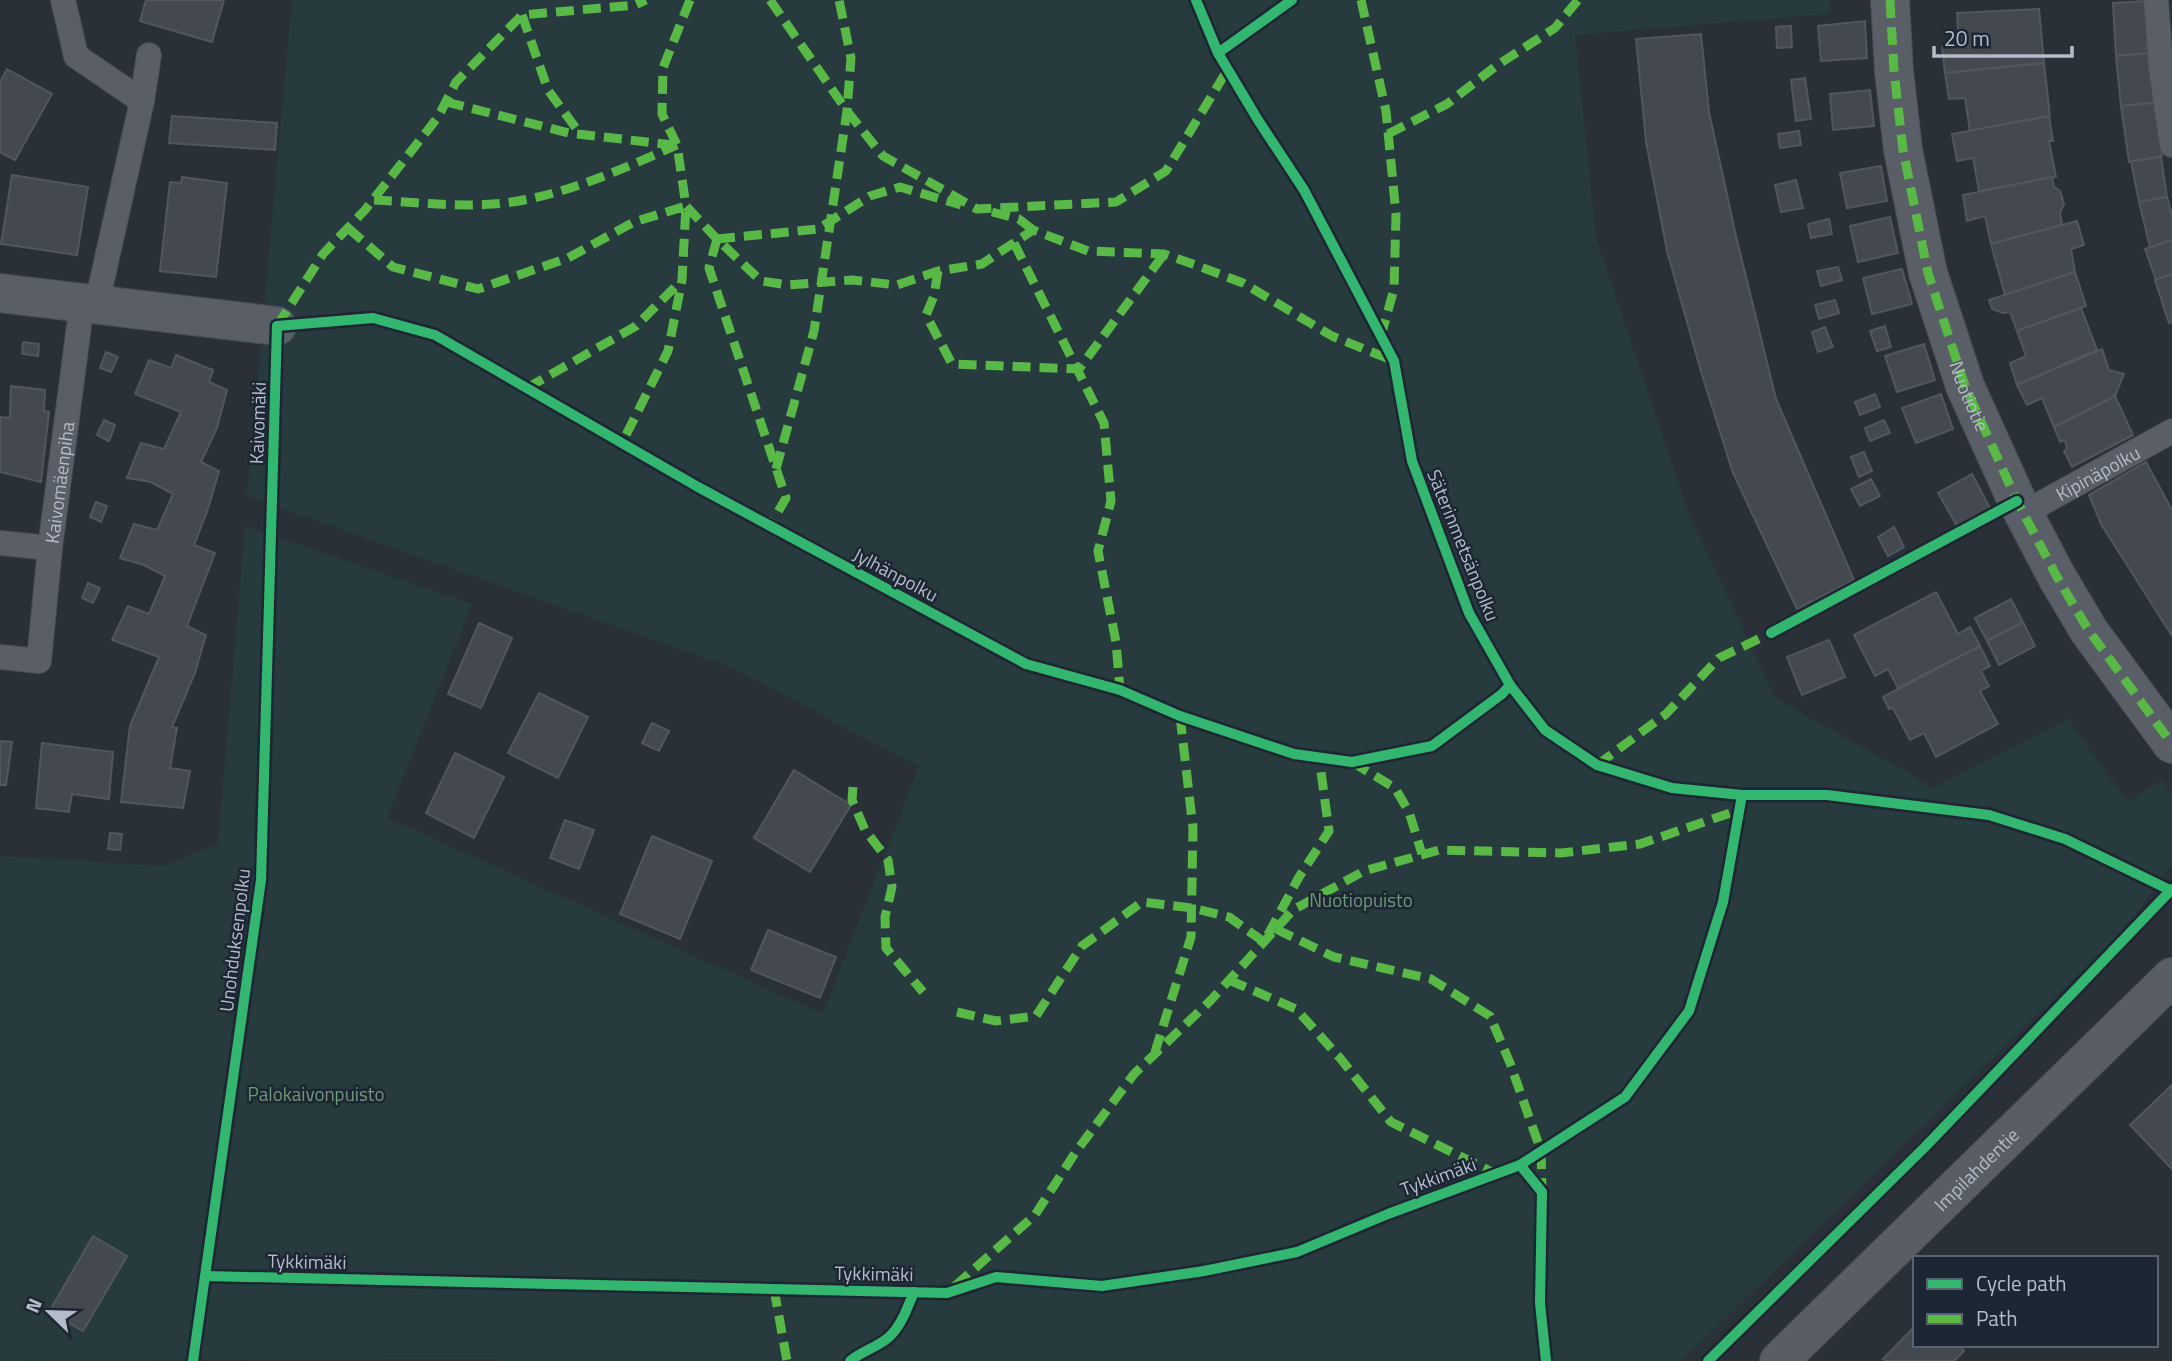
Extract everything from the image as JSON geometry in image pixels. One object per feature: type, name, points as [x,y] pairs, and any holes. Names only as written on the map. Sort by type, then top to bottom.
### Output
[{"type":"street","name":"Nuotiotie","points":[[1890,0],[1894,71],[1903,150],[1928,273],[1965,386],[2017,501],[2057,577],[2089,631],[2172,744]]},
{"type":"street","points":[[0,293],[277,326]]},
{"type":"street","name":"Impilahdentie","points":[[1779,1361],[2172,977]]},
{"type":"lane","points":[[63,0],[76,56],[142,101]]},
{"type":"lane","points":[[2156,0],[2161,69],[2172,145]]},
{"type":"lane","name":"Kaivomäenpiha","points":[[0,657],[39,661],[50,548],[89,303],[142,101],[149,55]]},
{"type":"lane","name":"Kipinäpolku","points":[[2024,513],[2172,432]]},
{"type":"lane","points":[[0,543],[50,548]]},
{"type":"green space","name":"Nuotiopuisto","points":[[292,0],[1829,0],[1830,14],[1575,35],[1596,238],[1689,514],[1775,698],[1934,788],[2068,719],[2127,802],[2163,780],[2172,796],[2172,864],[2129,925],[1682,1361],[0,1361],[0,856],[163,866],[218,844],[245,526],[472,604],[387,818],[823,1014],[919,767],[736,669],[247,496]]},
{"type":"building","points":[[146,0],[224,0],[212,42],[140,21]]},
{"type":"building","points":[[2145,1],[2149,53],[2116,56],[2113,3]]},
{"type":"building","points":[[2039,9],[2044,63],[1945,73],[1942,47],[1959,45],[1957,13]]},
{"type":"building","points":[[1865,21],[1867,58],[1821,61],[1818,26]]},
{"type":"building","points":[[1791,26],[1792,47],[1777,48],[1776,27]]},
{"type":"building","points":[[1701,34],[1709,112],[1776,399],[1854,580],[1797,609],[1733,473],[1667,251],[1646,141],[1636,39]]},
{"type":"building","points":[[2149,53],[2154,103],[2121,106],[2116,56]]},
{"type":"building","points":[[2044,63],[2050,116],[1970,131],[1965,98],[1949,99],[1945,73]]},
{"type":"building","points":[[7,69],[52,94],[15,160],[0,152],[0,82]]},
{"type":"building","points":[[1805,78],[1811,119],[1796,121],[1791,80]]},
{"type":"building","points":[[1870,90],[1874,126],[1833,130],[1830,94]]},
{"type":"building","points":[[2154,103],[2162,156],[2129,162],[2121,106]]},
{"type":"building","points":[[172,116],[277,123],[275,150],[169,143]]},
{"type":"building","points":[[2049,116],[2053,141],[2049,141],[2056,177],[1979,191],[1973,158],[1957,161],[1952,134]]},
{"type":"building","points":[[1799,131],[1801,145],[1780,148],[1778,134]]},
{"type":"building","points":[[2161,157],[2167,197],[2139,202],[2131,161]]},
{"type":"building","points":[[1881,166],[1887,201],[1847,208],[1840,173]]},
{"type":"building","points":[[12,175],[88,187],[77,255],[1,244]]},
{"type":"building","points":[[182,177],[227,183],[216,277],[160,271],[170,182],[181,183]]},
{"type":"building","points":[[2052,177],[2054,187],[2060,191],[2064,204],[2060,212],[2062,225],[1991,244],[1985,216],[1967,221],[1963,195]]},
{"type":"building","points":[[1796,180],[1803,208],[1781,212],[1775,185]]},
{"type":"building","points":[[2167,197],[2172,216],[2172,240],[2150,247],[2139,202]]},
{"type":"building","points":[[1890,217],[1898,253],[1858,262],[1850,226]]},
{"type":"building","points":[[1829,219],[1832,234],[1811,238],[1808,224]]},
{"type":"building","points":[[2077,221],[2084,245],[2071,249],[2075,272],[2005,295],[1991,244]]},
{"type":"building","points":[[2172,240],[2172,274],[2156,280],[2145,249]]},
{"type":"building","points":[[1838,267],[1842,280],[1821,286],[1817,271]]},
{"type":"building","points":[[1902,269],[1912,304],[1872,314],[1863,278]]},
{"type":"building","points":[[2075,272],[2086,306],[2017,331],[2010,312],[2003,313],[1992,309],[1989,300]]},
{"type":"building","points":[[2172,274],[2172,322],[2169,323],[2155,280]]},
{"type":"building","points":[[1835,300],[1839,313],[1819,319],[1815,305]]},
{"type":"building","points":[[2081,308],[2097,350],[2017,385],[2010,363],[2026,356],[2017,331]]},
{"type":"building","points":[[1885,326],[1891,347],[1877,351],[1870,331]]},
{"type":"building","points":[[1825,327],[1833,347],[1818,352],[1812,332]]},
{"type":"building","points":[[23,342],[39,344],[38,356],[22,354]]},
{"type":"building","points":[[1924,344],[1935,380],[1897,392],[1885,356]]},
{"type":"building","points":[[2102,349],[2109,370],[2124,374],[2115,396],[2054,427],[2042,398],[2027,405],[2017,385]]},
{"type":"building","points":[[106,352],[118,357],[111,372],[100,368]]},
{"type":"building","points":[[176,355],[213,370],[209,382],[227,390],[217,428],[201,462],[219,471],[194,545],[215,553],[187,626],[206,635],[195,673],[172,727],[177,728],[170,768],[190,771],[183,808],[121,802],[130,726],[159,657],[112,640],[128,606],[149,614],[165,576],[144,565],[120,558],[134,524],[157,530],[173,494],[151,482],[127,478],[141,443],[164,449],[181,412],[135,394],[149,360],[171,368]]},
{"type":"building","points":[[11,386],[45,390],[44,411],[49,412],[41,482],[0,472],[0,417],[10,418]]},
{"type":"building","points":[[1875,394],[1880,407],[1860,415],[1855,402]]},
{"type":"building","points":[[1941,394],[1953,429],[1916,443],[1902,408]]},
{"type":"building","points":[[2115,396],[2133,435],[2072,467],[2064,451],[2067,449],[2065,440],[2060,442],[2054,427]]},
{"type":"building","points":[[104,420],[115,425],[109,441],[97,435]]},
{"type":"building","points":[[1884,420],[1890,433],[1870,441],[1865,428]]},
{"type":"building","points":[[1864,452],[1872,471],[1859,477],[1851,457]]},
{"type":"building","points":[[2146,462],[2172,510],[2172,636],[2101,524],[2089,495]]},
{"type":"building","points":[[1972,474],[1990,508],[1957,526],[1938,493]]},
{"type":"building","points":[[1871,479],[1880,496],[1860,506],[1851,489]]},
{"type":"building","points":[[96,502],[107,506],[101,522],[90,517]]},
{"type":"building","points":[[1894,527],[1904,547],[1888,556],[1878,537]]},
{"type":"building","points":[[88,583],[100,588],[93,603],[82,598]]},
{"type":"building","points":[[1936,592],[1958,634],[1970,627],[1980,646],[1898,688],[1888,669],[1875,676],[1854,635]]},
{"type":"building","points":[[2011,599],[2023,622],[1987,641],[1975,618]]},
{"type":"building","points":[[2023,622],[2035,646],[1999,665],[1987,641]]},
{"type":"building","points":[[479,623],[512,638],[481,708],[448,694]]},
{"type":"building","points":[[1829,640],[1845,677],[1802,695],[1787,657]]},
{"type":"building","points":[[1980,646],[1990,666],[1981,671],[1989,686],[1980,691],[1998,724],[1936,757],[1924,733],[1910,740],[1893,708],[1889,709],[1883,697]]},
{"type":"building","points":[[539,693],[588,717],[558,778],[508,753]]},
{"type":"building","points":[[652,723],[669,731],[659,751],[642,743]]},
{"type":"building","points":[[0,741],[12,742],[6,785],[0,785]]},
{"type":"building","points":[[42,743],[113,752],[109,799],[72,794],[69,812],[36,808]]},
{"type":"building","points":[[455,753],[504,777],[474,838],[426,813]]},
{"type":"building","points":[[794,770],[851,805],[810,872],[754,838]]},
{"type":"building","points":[[565,820],[594,830],[579,869],[550,858]]},
{"type":"building","points":[[110,833],[122,834],[120,850],[108,849]]},
{"type":"building","points":[[652,836],[712,861],[680,939],[620,914]]},
{"type":"building","points":[[768,930],[836,957],[820,998],[751,970]]},
{"type":"building","points":[[2172,1085],[2172,1169],[2130,1125]]},
{"type":"building","points":[[93,1236],[127,1256],[83,1331],[49,1312]]},
{"type":"building","points":[[1913,1328],[1913,1347],[1960,1347],[1964,1351],[1954,1361],[1883,1359]]},
{"type":"marked path","points":[[277,326],[323,254],[365,210],[438,117],[456,82],[522,15],[635,5],[646,0]]},
{"type":"marked path","points":[[690,0],[663,68],[662,114],[677,145],[686,206],[761,281],[788,285],[852,280],[897,285],[938,271],[982,264],[1033,230],[1088,251],[1164,254],[1198,266],[1243,283],[1332,336],[1394,361]]},
{"type":"marked path","points":[[770,0],[847,111],[883,156],[977,209],[1116,202],[1166,171],[1228,69]]},
{"type":"marked path","points":[[776,469],[814,331],[847,111],[851,58],[839,0]]},
{"type":"marked path","points":[[1361,0],[1386,111],[1396,214],[1394,289],[1381,336]]},
{"type":"marked path","points":[[1388,134],[1447,104],[1496,66],[1555,28],[1578,0]]},
{"type":"marked path","points":[[1890,0],[1894,71],[1903,150],[1928,273],[1965,386],[2017,501],[2057,577],[2089,631],[2172,744]]},
{"type":"marked path","points":[[522,15],[548,90],[581,135]]},
{"type":"marked path","points":[[446,102],[569,133],[673,145]]},
{"type":"marked path","points":[[374,200],[463,205],[493,204],[540,197],[587,182],[677,145]]},
{"type":"marked path","points":[[717,239],[818,229],[870,196],[900,187],[961,205]]},
{"type":"marked path","points":[[348,228],[393,267],[478,289],[568,258],[634,222],[686,206],[682,280],[668,351],[622,443]]},
{"type":"marked path","points":[[992,212],[1019,219],[1033,230]]},
{"type":"marked path","points":[[717,239],[709,268],[786,498],[770,526]]},
{"type":"marked path","points":[[1014,243],[1104,423],[1111,501],[1098,551],[1116,642],[1120,690]]},
{"type":"marked path","points":[[938,271],[934,296],[926,315],[952,364],[1079,369],[1164,254]]},
{"type":"marked path","points":[[527,388],[636,326],[682,280]]},
{"type":"marked path","points":[[1597,765],[1666,714],[1719,658],[1771,633]]},
{"type":"marked path","points":[[1155,1052],[1191,937],[1193,828],[1180,716]]},
{"type":"marked path","points":[[957,1012],[996,1021],[1036,1016],[1082,946],[1142,902],[1192,908],[1229,917],[1264,942],[1299,877],[1329,831],[1319,757]]},
{"type":"marked path","points":[[1352,762],[1395,788],[1409,812],[1422,854]]},
{"type":"marked path","points":[[853,787],[852,800],[865,830],[888,860],[892,887],[885,917],[886,948],[923,992]]},
{"type":"marked path","points":[[955,1286],[1035,1215],[1075,1153],[1134,1074],[1211,1000],[1293,910],[1364,871],[1439,850],[1561,853],[1640,844],[1742,809]]},
{"type":"marked path","points":[[1276,929],[1334,957],[1431,979],[1490,1016],[1541,1151],[1542,1190]]},
{"type":"marked path","points":[[1229,980],[1296,1009],[1340,1058],[1391,1122],[1496,1174]]},
{"type":"marked path","points":[[774,1289],[787,1361]]},
{"type":"cycle path","name":"Säterinmetsänpolku","points":[[1196,0],[1218,53],[1304,190],[1394,361],[1412,461],[1469,613],[1510,685],[1545,730],[1597,765],[1672,788],[1742,795],[1827,795],[1989,815],[2065,839],[2172,891]]},
{"type":"cycle path","points":[[1218,53],[1292,0]]},
{"type":"cycle path","name":"Kaivomäki","points":[[193,1361],[261,880],[277,326],[373,318],[435,335],[698,487],[1026,664],[1120,690],[1180,716],[1294,754],[1352,762],[1432,746],[1502,694],[1510,685]]},
{"type":"cycle path","points":[[1771,633],[2017,501]]},
{"type":"cycle path","name":"Tykkimäki","points":[[205,1276],[947,1293],[996,1277],[1102,1286],[1204,1271],[1297,1252],[1388,1214],[1520,1165],[1625,1097],[1689,1011],[1723,902],[1742,795]]},
{"type":"cycle path","points":[[1708,1361],[1925,1147],[2172,889]]},
{"type":"cycle path","points":[[1520,1165],[1542,1192],[1540,1303],[1546,1361]]},
{"type":"cycle path","name":"Tykkimäki","points":[[850,1361],[894,1332],[914,1292]]},
{"type":"park label","name":"Palokaivonpuisto","points":[[316,1093]]}]
